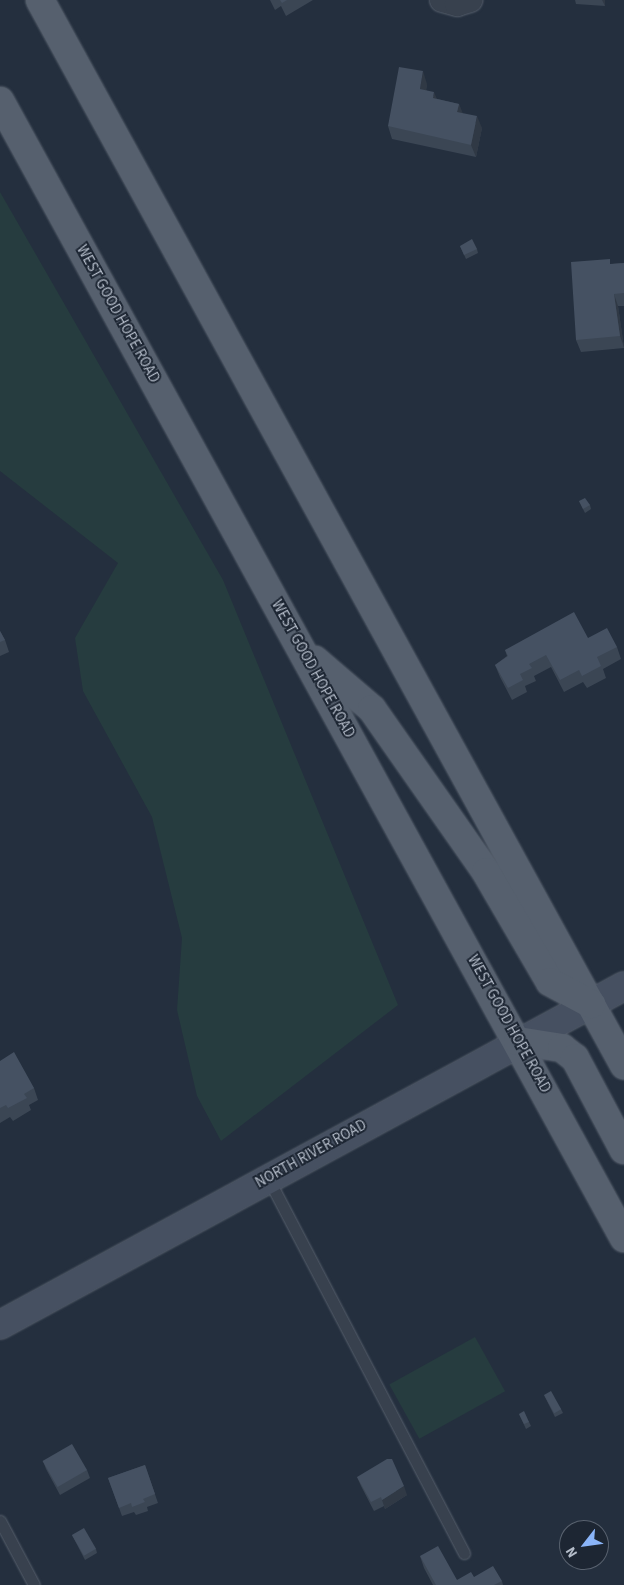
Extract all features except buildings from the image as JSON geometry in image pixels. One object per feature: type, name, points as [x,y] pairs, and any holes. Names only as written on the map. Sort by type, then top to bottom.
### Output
[{"type":"main road","points":[[40,0],[624,1065]]},
{"type":"main road","name":"WEST GOOD HOPE ROAD","points":[[0,101],[518,1041],[624,1238]]},
{"type":"main road","points":[[302,648],[372,709],[486,872],[550,982],[591,1004]]},
{"type":"main road","points":[[518,1041],[562,1048],[575,1058],[624,1150]]},
{"type":"street","points":[[442,0],[456,4],[470,0]]},
{"type":"street","name":"NORTH RIVER ROAD","points":[[0,1325],[518,1041],[624,986]]},
{"type":"lane","points":[[268,1178],[464,1553]]},
{"type":"lane","points":[[0,1521],[34,1585]]},
{"type":"green space","points":[[0,192],[223,580],[398,1005],[221,1141],[197,1096],[177,1010],[182,938],[152,817],[83,691],[75,638],[118,563],[0,471]]},
{"type":"green space","points":[[475,1337],[505,1391],[419,1439],[389,1385]]}]
